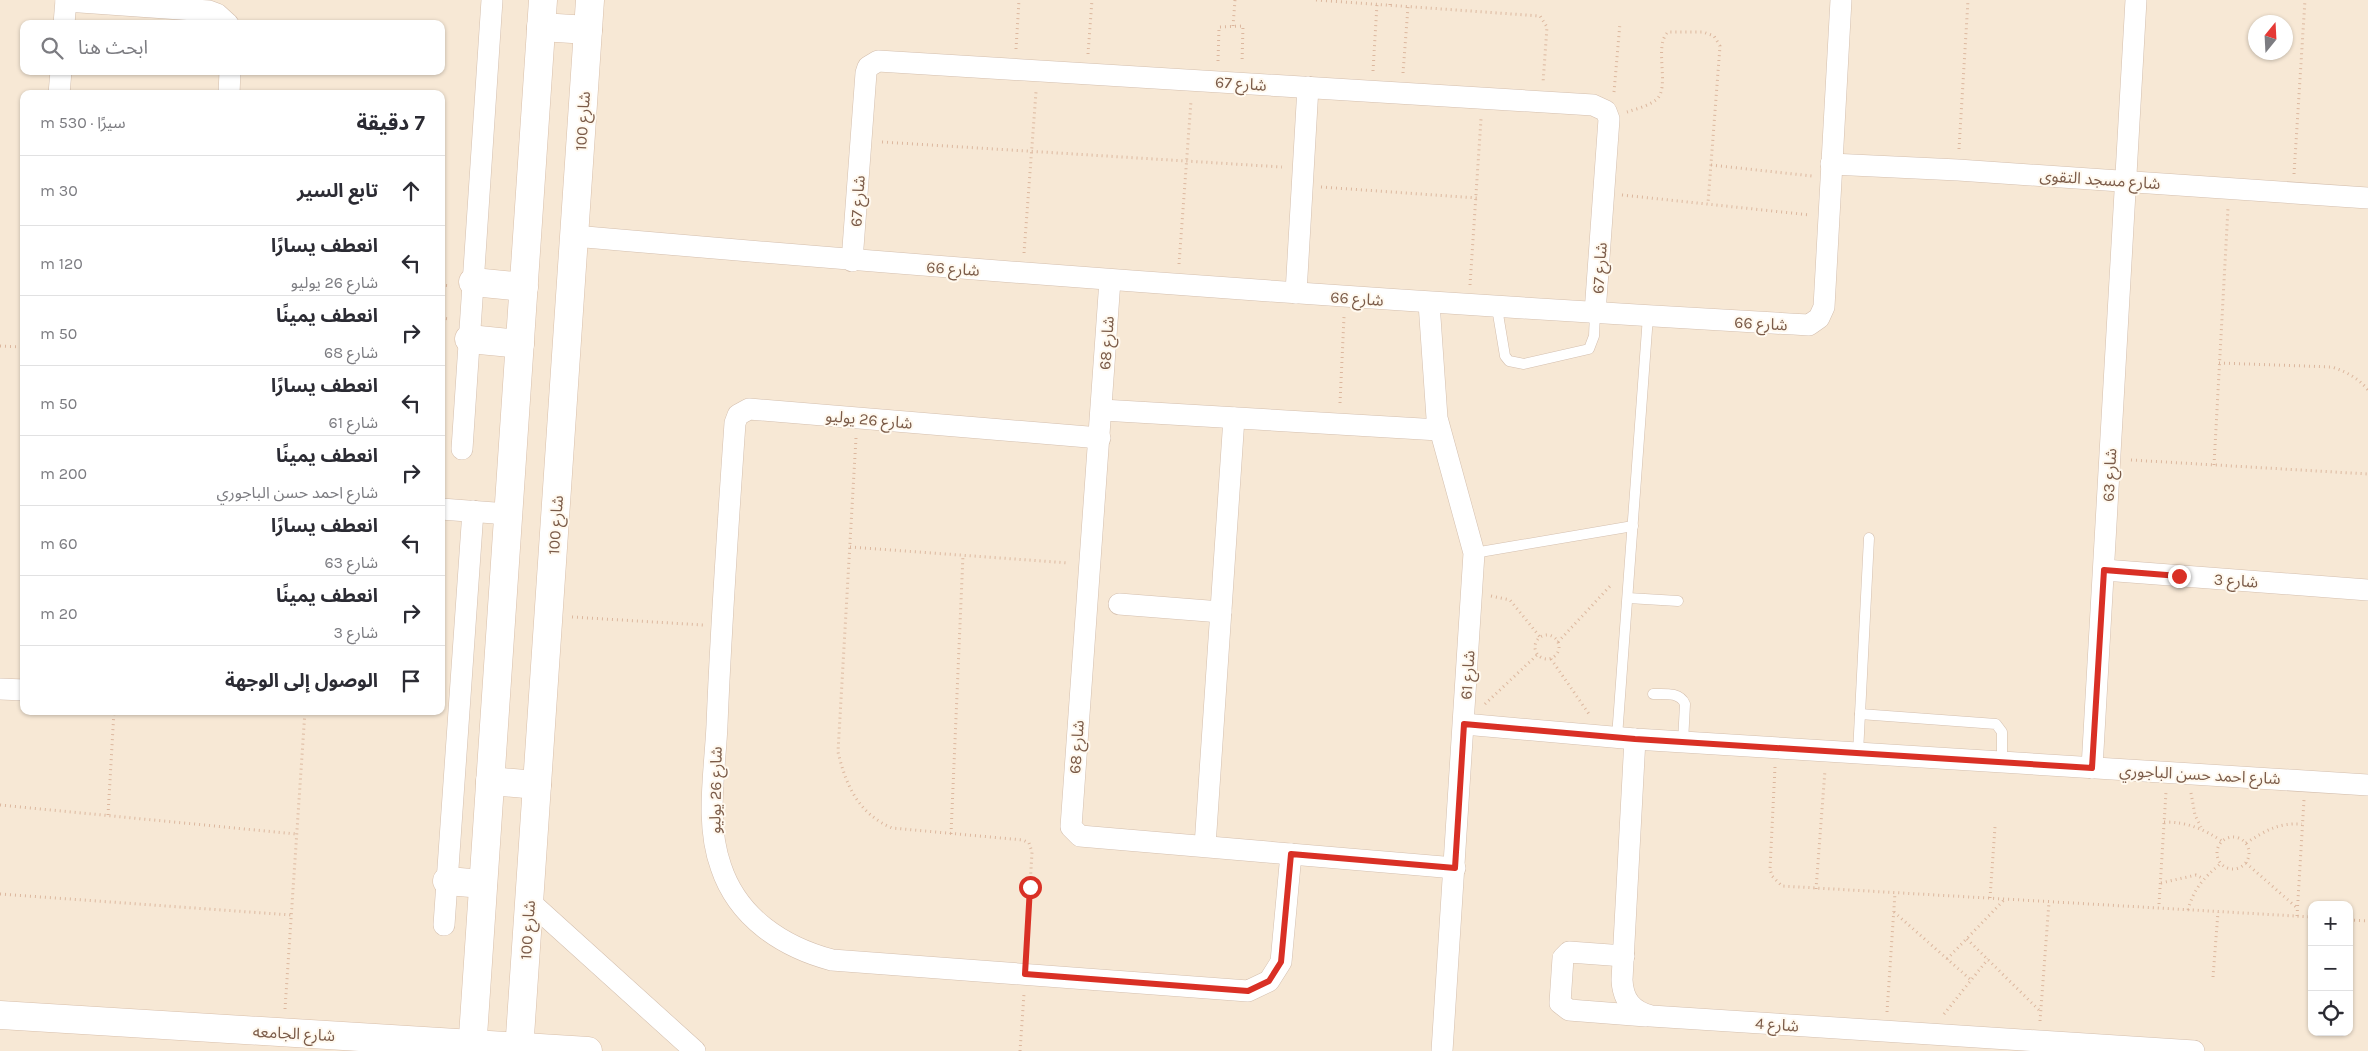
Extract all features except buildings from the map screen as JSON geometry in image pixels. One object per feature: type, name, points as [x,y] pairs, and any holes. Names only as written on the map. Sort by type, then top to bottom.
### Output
[{"type":"main road","points":[[472,1047],[543,0]]},
{"type":"main road","name":"شارع 100","points":[[519,1049],[590,0]]},
{"type":"main road","points":[[541,27],[588,30]]},
{"type":"main road","points":[[473,282],[524,287]]},
{"type":"main road","points":[[470,339],[520,344]]},
{"type":"main road","points":[[490,781],[537,785]]},
{"type":"main road","points":[[447,881],[483,884]]},
{"type":"main road","name":"شارع الجامعه","points":[[0,1015],[283,1032],[472,1047],[588,1051]]},
{"type":"street","points":[[64,20],[66,0],[209,11],[217,14],[224,20]]},
{"type":"street","points":[[462,449],[492,0]]},
{"type":"street","name":"شارع 66","points":[[574,236],[852,260],[1468,306],[1809,325],[1814,323],[1824,307],[1841,0]]},
{"type":"street","name":"شارع 63","points":[[2092,768],[2136,0]]},
{"type":"street","name":"شارع 67","points":[[852,260],[866,73],[873,64],[884,60],[1594,105],[1606,113],[1604,193],[1595,313]]},
{"type":"street","points":[[59,90],[61,75]]},
{"type":"street","points":[[229,90],[230,75]]},
{"type":"street","points":[[1296,293],[1308,88]]},
{"type":"street","name":"شارع مسجد التقوى","points":[[1831,171],[1958,170],[2368,198]]},
{"type":"street","name":"شارع 68","points":[[1110,280],[1071,828],[1080,836],[1455,868]]},
{"type":"street","name":"شارع 61","points":[[1429,303],[1439,430],[1474,553],[1442,1051]]},
{"type":"street","name":"شارع 26 يوليو","points":[[1100,438],[749,409],[738,415],[735,423],[721,626],[712,827],[721,869],[742,906],[757,922],[779,939],[812,954],[832,960],[1248,991],[1269,981],[1281,962],[1291,854]]},
{"type":"street","points":[[1102,410],[1439,430]]},
{"type":"street","points":[[1205,846],[1234,418]]},
{"type":"street","points":[[445,510],[508,514]]},
{"type":"street","points":[[444,925],[473,511]]},
{"type":"street","name":"شارع 3","points":[[2104,570],[2368,590]]},
{"type":"street","points":[[1119,604],[1221,612]]},
{"type":"street","points":[[0,689],[20,690]]},
{"type":"street","name":"شارع احمد حسن الباجوري","points":[[1464,724],[1826,752],[2368,785]]},
{"type":"street","name":"شارع 4","points":[[1619,737],[1624,956],[1623,990],[1626,1000],[1641,1014],[2194,1051]]},
{"type":"street","points":[[529,901],[695,1051]]},
{"type":"street","points":[[1624,956],[1569,952],[1565,954],[1563,958],[1560,1003],[1569,1010],[1651,1016]]},
{"type":"lane","points":[[1497,308],[1505,356],[1509,361],[1524,364],[1589,349],[1594,336],[1595,313]]},
{"type":"lane","points":[[1619,737],[1648,316]]},
{"type":"lane","points":[[1474,553],[1633,526]]},
{"type":"lane","points":[[1858,753],[1869,538]]},
{"type":"lane","points":[[1628,598],[1678,601]]},
{"type":"lane","points":[[1654,694],[1679,695],[1683,699],[1685,704],[1684,742]]},
{"type":"lane","points":[[1860,714],[1996,724],[2002,732],[2002,762]]},
{"type":"path","points":[[1015,69],[1019,0]]},
{"type":"path","points":[[1086,73],[1092,0]]},
{"type":"path","points":[[1233,26],[1234,0]]},
{"type":"path","points":[[1316,0],[1540,16],[1547,27],[1541,102]]},
{"type":"path","points":[[1390,0],[1390,5]]},
{"type":"path","points":[[1958,170],[1968,0]]},
{"type":"path","points":[[2293,193],[2305,0]]},
{"type":"path","points":[[1372,92],[1377,4]]},
{"type":"path","points":[[1401,93],[1408,7]]},
{"type":"path","points":[[1606,113],[1616,85],[1620,23]]},
{"type":"path","points":[[1217,82],[1219,26],[1244,26],[1241,83]]},
{"type":"path","points":[[1606,113],[1654,101],[1658,98],[1661,94],[1663,40],[1668,32],[1709,33],[1714,36],[1720,46],[1708,203]]},
{"type":"path","points":[[1022,273],[1038,70]]},
{"type":"path","points":[[1178,284],[1192,80]]},
{"type":"path","points":[[1468,306],[1483,98]]},
{"type":"path","points":[[861,141],[1187,162],[1477,198]]},
{"type":"path","points":[[1711,165],[1831,171]]},
{"type":"path","points":[[2214,465],[2229,188]]},
{"type":"path","points":[[1604,193],[1828,217]]},
{"type":"path","points":[[1339,424],[1345,297]]},
{"type":"path","points":[[0,346],[20,347]]},
{"type":"path","points":[[2219,363],[2332,367],[2348,372],[2368,390]]},
{"type":"path","points":[[858,418],[838,752],[843,773],[853,796],[879,823],[906,831],[1023,840],[1030,846],[1020,1051]]},
{"type":"path","points":[[2110,458],[2368,474]]},
{"type":"path","points":[[850,547],[1090,565]]},
{"type":"path","points":[[951,834],[962,555]]},
{"type":"path","points":[[1558,642],[1550,635],[1540,637],[1534,645],[1537,655],[1544,659],[1551,659],[1558,652],[1558,642],[1630,564]]},
{"type":"path","points":[[1472,598],[1492,596],[1510,600],[1540,637]]},
{"type":"path","points":[[549,615],[721,626]]},
{"type":"path","points":[[1464,724],[1537,655]]},
{"type":"path","points":[[1551,659],[1619,737]]},
{"type":"path","points":[[108,815],[114,715]]},
{"type":"path","points":[[283,1032],[305,715]]},
{"type":"path","points":[[1776,748],[1770,869],[1772,876],[1782,886],[2308,917]]},
{"type":"path","points":[[1816,889],[1826,752]]},
{"type":"path","points":[[2159,904],[2167,772]]},
{"type":"path","points":[[2192,774],[2191,802],[2201,828]]},
{"type":"path","points":[[2296,916],[2305,781]]},
{"type":"path","points":[[0,805],[296,834]]},
{"type":"path","points":[[2164,822],[2177,822],[2201,828],[2222,841]]},
{"type":"path","points":[[2246,843],[2270,828],[2286,824],[2302,824]]},
{"type":"path","points":[[1990,898],[1995,827]]},
{"type":"path","points":[[2234,837],[2246,843],[2249,854],[2246,863],[2241,867],[2230,870],[2220,864],[2216,852],[2222,841],[2234,837]]},
{"type":"path","points":[[2246,863],[2297,908]]},
{"type":"path","points":[[2188,910],[2192,894],[2220,864]]},
{"type":"path","points":[[2161,884],[2196,875],[2204,879]]},
{"type":"path","points":[[1886,1031],[1895,893]]},
{"type":"path","points":[[0,894],[291,916]]},
{"type":"path","points":[[1948,960],[2005,899]]},
{"type":"path","points":[[2038,1041],[2049,902]]},
{"type":"path","points":[[1894,912],[1971,980]]},
{"type":"path","points":[[2213,977],[2218,912]]},
{"type":"path","points":[[2353,920],[2368,921]]},
{"type":"path","points":[[1967,939],[2041,1012]]},
{"type":"path","points":[[1928,1034],[1988,959]]},
{"type":"shaded area","points":[[0,0],[2368,0],[2368,1051],[0,1051]]},
{"type":"route","points":[[1030,887],[1025,974],[1248,991],[1269,981],[1281,962],[1291,854],[1455,868],[1464,724],[1635,739],[2092,768],[2104,570],[2179,576]]}]
